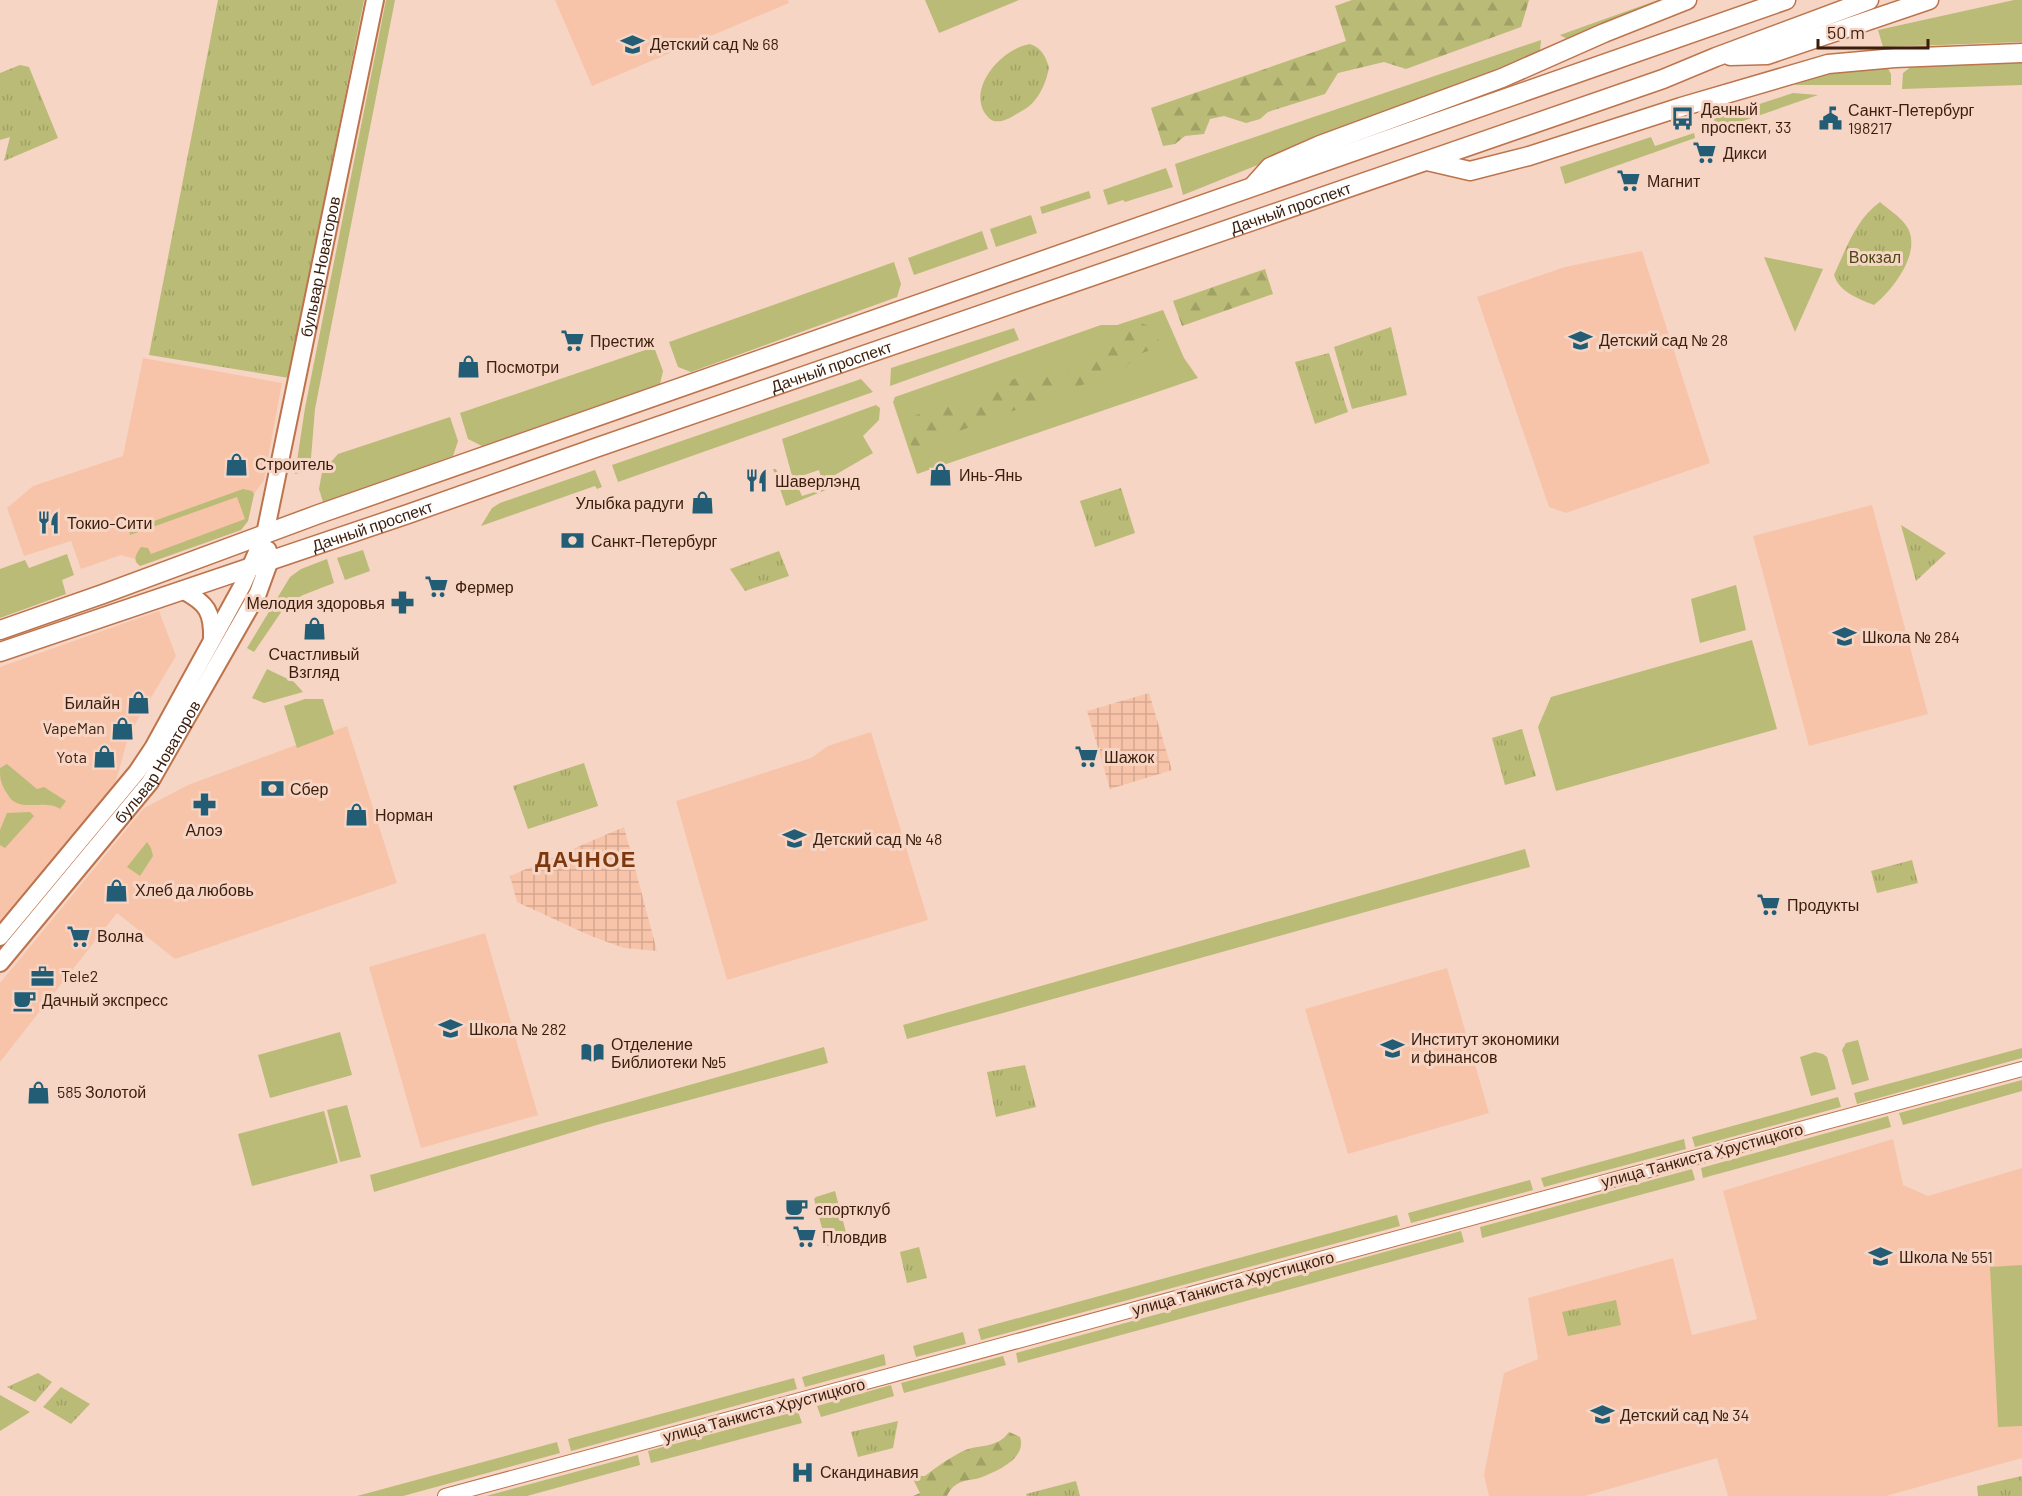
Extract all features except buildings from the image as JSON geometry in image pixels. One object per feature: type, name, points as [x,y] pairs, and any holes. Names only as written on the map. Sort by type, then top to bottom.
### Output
[{"type":"main road","points":[[1252,187],[1270,166],[1320,145],[1502,78],[1604,33],[1688,0]]},
{"type":"main road","name":"Дачный проспект","points":[[0,630],[265,534],[1786,0]]},
{"type":"main road","name":"Дачный проспект","points":[[0,652],[408,514],[1663,79],[1869,0]]},
{"type":"main road","points":[[1716,57],[1767,55],[1929,0]]},
{"type":"main road","points":[[1426,161],[1470,171],[1529,156],[1828,64],[1895,58],[2022,53]]},
{"type":"street","name":"бульвар Новаторов","points":[[0,938],[138,772],[212,640],[265,534],[375,0]]},
{"type":"street","name":"бульвар Новаторов","points":[[0,963],[150,782],[253,602],[270,560],[265,534]]},
{"type":"street","points":[[182,590],[198,598],[208,612],[213,622],[212,640]]},
{"type":"street","name":"улица Танкиста Хрустицкого","points":[[444,1496],[2022,1069]]},
{"type":"shaded area","name":"Детский сад № 68","points":[[555,0],[788,0],[789,3],[592,86]]},
{"type":"shaded area","name":"Детский сад № 28","points":[[1642,251],[1710,463],[1566,513],[1549,507],[1477,297],[1565,267]]},
{"type":"shaded area","points":[[143,358],[282,383],[264,480],[254,494],[248,521],[241,530],[140,566],[135,559],[121,555],[81,569],[71,541],[24,556],[7,508],[33,486],[123,456]]},
{"type":"shaded area","name":"Школа № 284","points":[[1872,505],[1928,714],[1809,746],[1753,536]]},
{"type":"shaded area","points":[[159,611],[176,656],[129,734],[116,781],[107,801],[0,931],[0,667]]},
{"type":"shaded area","points":[[1149,693],[1172,770],[1110,789],[1087,711]]},
{"type":"shaded area","points":[[347,726],[397,883],[175,959],[117,913],[0,1062],[0,983],[144,808],[188,785]]},
{"type":"shaded area","name":"Детский сад № 48","points":[[871,732],[928,920],[727,980],[676,801],[811,758],[828,746]]},
{"type":"shaded area","points":[[624,827],[657,951],[624,948],[591,936],[517,902],[510,876]]},
{"type":"shaded area","name":"Школа № 282","points":[[485,933],[538,1115],[421,1148],[369,967]]},
{"type":"shaded area","name":"Институт экономики и финансов","points":[[1447,968],[1489,1113],[1348,1154],[1305,1009]]},
{"type":"shaded area","name":"Школа № 551","points":[[1893,1139],[1903,1185],[1928,1196],[2022,1168],[2022,1458],[1886,1496],[1728,1496],[1717,1458],[1585,1496],[1489,1496],[1484,1475],[1504,1373],[1538,1359],[1528,1298],[1673,1258],[1692,1335],[1757,1319],[1723,1191]]},
{"type":"green space","points":[[218,0],[364,0],[289,378],[149,355]]},
{"type":"green space","points":[[386,0],[395,0],[315,409],[310,470],[295,474],[305,408]]},
{"type":"green space","points":[[925,0],[1019,0],[939,33]]},
{"type":"green space","points":[[1352,0],[1529,0],[1521,27],[1406,69],[1384,62],[1338,73],[1325,94],[1268,112],[1260,119],[1246,123],[1224,116],[1210,119],[1204,134],[1185,136],[1175,144],[1163,146],[1151,108],[1346,41],[1335,6]]},
{"type":"green space","points":[[1658,0],[1668,0],[1570,41],[1560,35]]},
{"type":"green space","points":[[2022,0],[2022,42],[1883,47],[1878,30]]},
{"type":"green space","points":[[1541,40],[1540,52],[1183,195],[1175,164]]},
{"type":"green space","points":[[1030,44],[1042,53],[1049,67],[1043,87],[1026,109],[1004,120],[997,121],[989,118],[984,112],[981,101],[981,90],[985,79],[1000,60],[1010,52]]},
{"type":"green space","points":[[2022,63],[2022,85],[1902,89],[1903,73],[1912,66]]},
{"type":"green space","points":[[20,65],[29,67],[58,138],[4,161],[10,137],[0,140],[0,73]]},
{"type":"green space","points":[[1886,65],[1891,74],[1891,85],[1794,85],[1828,73]]},
{"type":"green space","points":[[1793,93],[1818,95],[1717,130],[1714,119]]},
{"type":"green space","points":[[1694,133],[1695,138],[1565,184],[1560,167],[1651,137],[1655,146]]},
{"type":"green space","points":[[1166,168],[1173,187],[1108,205],[1103,190]]},
{"type":"green space","points":[[1089,191],[1091,198],[1042,214],[1040,207]]},
{"type":"green space","name":"Вокзал","points":[[1880,202],[1905,224],[1910,234],[1911,245],[1904,268],[1890,290],[1874,305],[1845,290],[1834,275],[1858,226]]},
{"type":"green space","points":[[1031,215],[1037,233],[996,247],[990,229]]},
{"type":"green space","points":[[982,231],[988,249],[914,275],[908,258]]},
{"type":"green space","points":[[1764,257],[1823,269],[1795,332]]},
{"type":"green space","points":[[894,262],[901,284],[897,297],[691,372],[678,367],[669,342]]},
{"type":"green space","points":[[1265,269],[1273,294],[1182,326],[1173,301]]},
{"type":"green space","points":[[1163,310],[1184,358],[1198,378],[917,474],[893,402],[895,397],[1101,325],[1117,325]]},
{"type":"green space","points":[[1141,323],[1156,329],[1160,346],[1133,357],[1125,369],[914,448],[911,445],[905,425],[907,419],[947,402],[956,409],[986,400],[994,386],[1044,369],[1063,372],[1079,367],[1091,351]]},
{"type":"green space","points":[[1391,327],[1407,395],[1352,409],[1334,347]]},
{"type":"green space","points":[[1014,328],[1019,340],[890,386],[891,368]]},
{"type":"green space","points":[[654,347],[663,371],[660,384],[482,446],[468,439],[460,413]]},
{"type":"green space","points":[[1329,353],[1348,412],[1315,424],[1295,362]]},
{"type":"green space","points":[[861,379],[873,392],[618,482],[612,465]]},
{"type":"green space","points":[[876,405],[880,408],[879,420],[863,436],[873,453],[828,479],[831,488],[786,506],[780,489],[796,483],[802,496],[824,489],[819,470],[778,484],[773,469],[776,469],[780,480],[792,476],[782,439]]},
{"type":"green space","points":[[450,417],[458,441],[453,456],[323,502],[319,489],[322,472],[338,454]]},
{"type":"green space","points":[[595,470],[602,487],[597,489],[595,486],[481,526],[492,508],[500,503]]},
{"type":"green space","points":[[1121,488],[1135,533],[1095,547],[1080,501]]},
{"type":"green space","points":[[243,489],[252,491],[254,494],[248,521],[241,530],[140,566],[138,564],[136,557],[141,547],[148,548],[151,554],[245,519],[237,497],[130,535],[129,530]]},
{"type":"green space","points":[[1901,525],[1946,553],[1916,581]]},
{"type":"green space","points":[[363,550],[370,571],[345,580],[337,558]]},
{"type":"green space","points":[[779,551],[789,576],[745,591],[730,569]]},
{"type":"green space","points":[[67,554],[74,575],[62,580],[66,594],[0,618],[0,569],[25,560],[29,568]]},
{"type":"green space","points":[[327,559],[334,583],[303,595],[286,605],[254,652],[247,648],[290,577],[301,569]]},
{"type":"green space","points":[[1736,585],[1746,630],[1700,643],[1691,599]]},
{"type":"green space","points":[[1752,640],[1777,729],[1556,791],[1538,727],[1551,697]]},
{"type":"green space","points":[[267,669],[294,682],[303,692],[264,703],[252,698]]},
{"type":"green space","points":[[305,699],[323,699],[334,734],[297,748],[284,706]]},
{"type":"green space","points":[[1522,729],[1536,776],[1505,785],[1492,738]]},
{"type":"green space","points":[[584,763],[598,806],[528,829],[513,786]]},
{"type":"green space","points":[[7,764],[37,789],[44,787],[66,801],[60,809],[47,805],[19,804],[13,801],[1,779],[0,768]]},
{"type":"green space","points":[[30,812],[34,816],[5,848],[0,845],[0,830],[7,813]]},
{"type":"green space","points":[[147,842],[153,856],[140,876],[127,867]]},
{"type":"green space","points":[[1525,849],[1530,867],[907,1039],[903,1025]]},
{"type":"green space","points":[[1912,860],[1918,883],[1877,893],[1871,871]]},
{"type":"green space","points":[[340,1032],[352,1075],[270,1098],[258,1055]]},
{"type":"green space","points":[[1858,1040],[1869,1080],[1852,1085],[1842,1050],[1846,1043]]},
{"type":"green space","points":[[824,1047],[828,1063],[600,1124],[374,1192],[370,1175]]},
{"type":"green space","points":[[2022,1048],[2022,1058],[1857,1104],[1854,1093]]},
{"type":"green space","points":[[1815,1052],[1827,1057],[1836,1089],[1811,1096],[1800,1057]]},
{"type":"green space","points":[[1025,1065],[1036,1107],[996,1117],[987,1072]]},
{"type":"green space","points":[[2022,1080],[2022,1091],[1903,1125],[1899,1113]]},
{"type":"green space","points":[[1838,1097],[1841,1107],[1695,1147],[1692,1137]]},
{"type":"green space","points":[[347,1105],[361,1157],[340,1162],[327,1110]]},
{"type":"green space","points":[[324,1111],[338,1163],[252,1186],[238,1134]]},
{"type":"green space","points":[[1888,1116],[1891,1127],[1703,1178],[1701,1168]]},
{"type":"green space","points":[[1684,1139],[1686,1149],[1544,1187],[1541,1178]]},
{"type":"green space","points":[[1692,1169],[1695,1180],[1482,1238],[1480,1227]]},
{"type":"green space","points":[[1530,1180],[1533,1190],[1411,1223],[1408,1213]]},
{"type":"green space","points":[[835,1191],[848,1240],[827,1246],[814,1199]]},
{"type":"green space","points":[[1397,1215],[1400,1226],[981,1340],[978,1329]]},
{"type":"green space","points":[[1461,1231],[1464,1242],[1018,1363],[1016,1353]]},
{"type":"green space","points":[[919,1247],[927,1278],[907,1283],[900,1252]]},
{"type":"green space","points":[[2022,1265],[2022,1426],[1998,1427],[1990,1267]]},
{"type":"green space","points":[[1616,1300],[1621,1325],[1568,1336],[1562,1312]]},
{"type":"green space","points":[[963,1332],[966,1344],[916,1357],[913,1346]]},
{"type":"green space","points":[[884,1354],[886,1365],[805,1387],[802,1377]]},
{"type":"green space","points":[[1003,1356],[1006,1365],[904,1393],[901,1383]]},
{"type":"green space","points":[[38,1373],[52,1382],[35,1402],[7,1387]]},
{"type":"green space","points":[[794,1378],[797,1389],[571,1451],[568,1439]]},
{"type":"green space","points":[[891,1385],[894,1396],[821,1417],[817,1406]]},
{"type":"green space","points":[[61,1387],[90,1404],[71,1424],[43,1407]]},
{"type":"green space","points":[[0,1395],[30,1412],[0,1431]]},
{"type":"green space","points":[[798,1411],[802,1423],[651,1463],[648,1451]]},
{"type":"green space","points":[[898,1421],[893,1448],[858,1457],[851,1432]]},
{"type":"green space","points":[[1009,1432],[1020,1437],[1021,1445],[1010,1463],[982,1477],[959,1483],[947,1496],[913,1496],[920,1493],[913,1479],[915,1476],[925,1476],[961,1452],[993,1444]]},
{"type":"green space","points":[[557,1442],[560,1453],[403,1496],[357,1496]]},
{"type":"green space","points":[[638,1455],[640,1465],[527,1496],[486,1496]]},
{"type":"green space","points":[[2022,1476],[2022,1496],[1978,1496],[1977,1486]]},
{"type":"green space","points":[[1076,1481],[1080,1496],[1027,1496],[1026,1494]]},
{"type":"place","name":"Детский сад № 68","points":[[632,44]]},
{"type":"place","name":"Дачный проспект, 33","points":[[1683,118]]},
{"type":"place","name":"Санкт-Петербург 198217","points":[[1830,119]]},
{"type":"place","name":"Дикси","points":[[1705,153]]},
{"type":"place","name":"Магнит","points":[[1629,181]]},
{"type":"place","name":"Детский сад № 28","points":[[1581,340]]},
{"type":"place","name":"Престиж","points":[[572,341]]},
{"type":"place","name":"Посмотри","points":[[468,367]]},
{"type":"place","name":"Строитель","points":[[237,464]]},
{"type":"place","name":"Инь-Янь","points":[[941,475]]},
{"type":"place","name":"Шаверлэнд","points":[[757,481]]},
{"type":"place","name":"Улыбка радуги","points":[[702,503]]},
{"type":"place","name":"Токио-Сити","points":[[49,523]]},
{"type":"place","name":"Санкт-Петербург","points":[[573,541]]},
{"type":"place","name":"Фермер","points":[[437,587]]},
{"type":"place","name":"Мелодия здоровья","points":[[403,603]]},
{"type":"place","name":"Счастливый Взгляд","points":[[314,629]]},
{"type":"place","name":"Школа № 284","points":[[1844,637]]},
{"type":"place","name":"Билайн","points":[[138,703]]},
{"type":"place","name":"VapeMan","points":[[123,728]]},
{"type":"place","name":"Yota","points":[[105,757]]},
{"type":"place","name":"Шажок","points":[[1086,757]]},
{"type":"place","name":"Сбер","points":[[272,789]]},
{"type":"place","name":"Алоэ","points":[[204,805]]},
{"type":"place","name":"Норман","points":[[357,815]]},
{"type":"place","name":"Детский сад № 48","points":[[795,839]]},
{"type":"place","name":"Хлеб да любовь","points":[[117,890]]},
{"type":"place","name":"Продукты","points":[[1769,905]]},
{"type":"place","name":"Волна","points":[[79,936]]},
{"type":"place","name":"Tele2","points":[[43,976]]},
{"type":"place","name":"Дачный экспресс","points":[[24,1000]]},
{"type":"place","name":"Школа № 282","points":[[451,1029]]},
{"type":"place","name":"Институт экономики и финансов","points":[[1393,1048]]},
{"type":"place","name":"Отделение Библиотеки №5","points":[[593,1053]]},
{"type":"place","name":"585 Золотой","points":[[39,1092]]},
{"type":"place","name":"спортклуб","points":[[797,1209]]},
{"type":"place","name":"Пловдив","points":[[804,1237]]},
{"type":"place","name":"Школа № 551","points":[[1881,1257]]},
{"type":"place","name":"Детский сад № 34","points":[[1602,1415]]},
{"type":"place","name":"Скандинавия","points":[[802,1472]]},
{"type":"district","name":"ДАЧНОЕ","points":[[586,859]]}]
